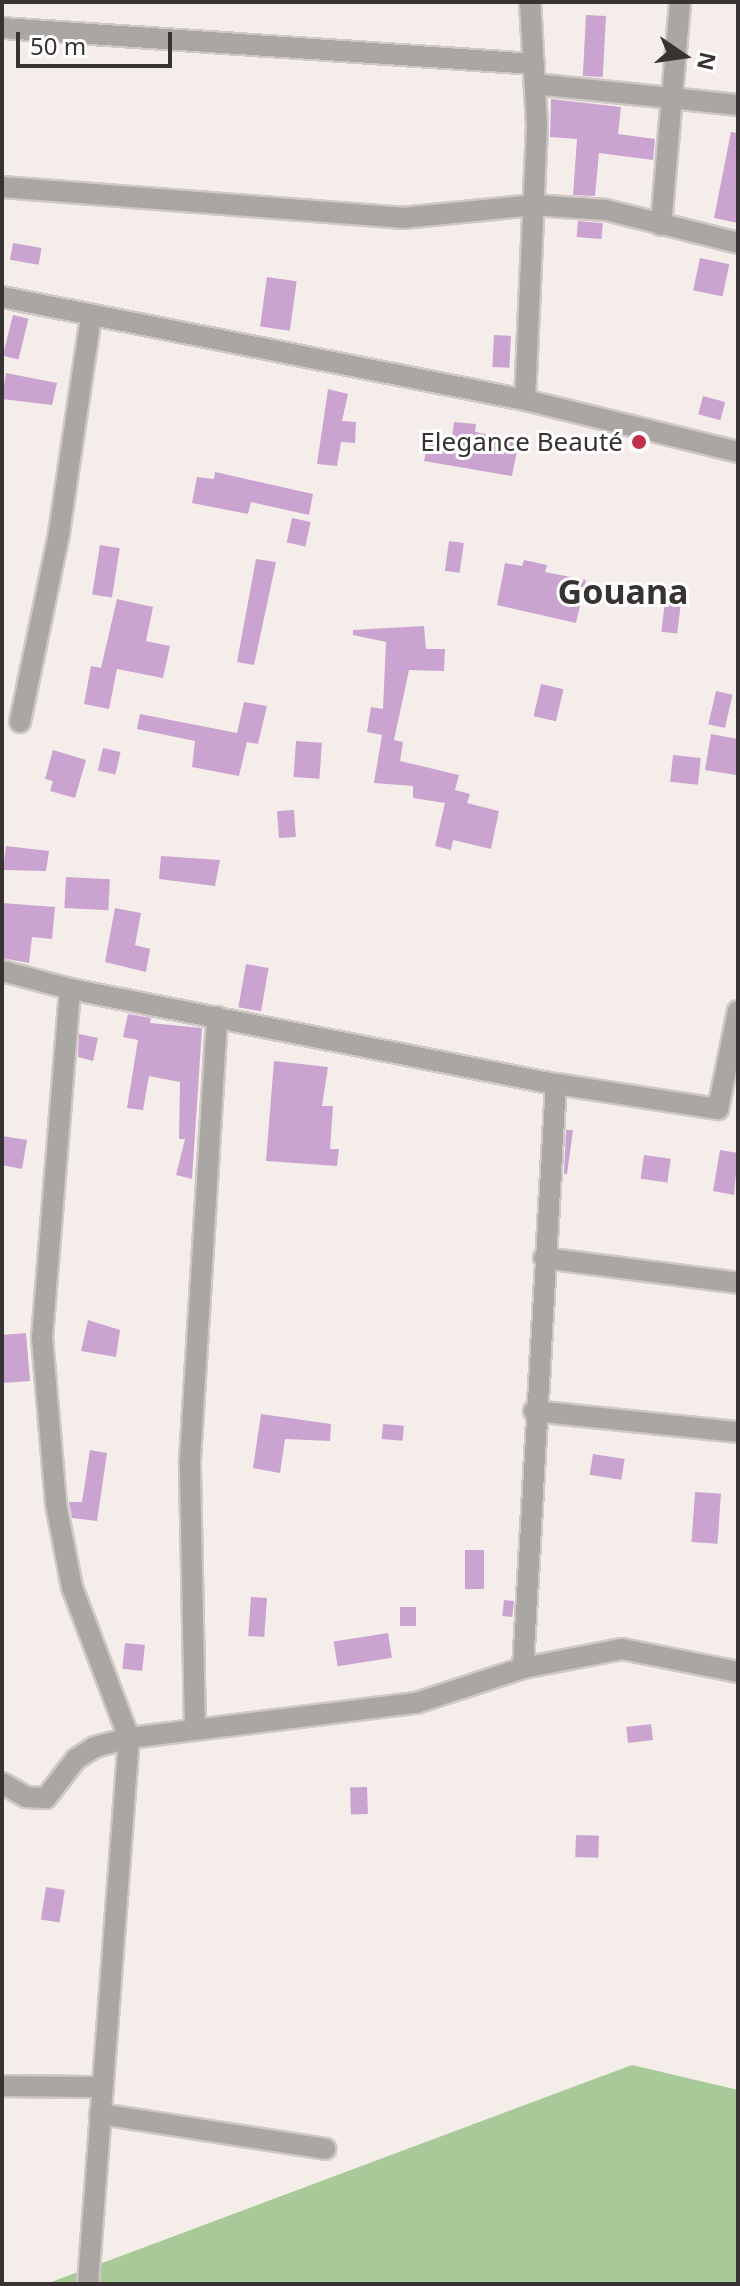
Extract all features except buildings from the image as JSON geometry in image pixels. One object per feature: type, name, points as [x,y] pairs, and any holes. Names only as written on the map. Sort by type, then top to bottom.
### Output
[{"type":"street","points":[[525,400],[534,205],[534,74],[530,2]]},
{"type":"street","points":[[661,225],[680,2]]},
{"type":"street","points":[[2,28],[534,74],[672,98],[738,105]]},
{"type":"street","points":[[2,187],[402,218],[534,205],[606,210],[738,243]]},
{"type":"street","points":[[2,297],[525,400],[738,452]]},
{"type":"street","points":[[20,722],[59,533],[91,316]]},
{"type":"street","points":[[2,971],[70,989],[556,1084],[718,1109],[738,1011]]},
{"type":"street","points":[[70,989],[42,1338],[56,1504],[72,1587],[129,1738],[88,2284]]},
{"type":"street","points":[[195,1729],[190,1460],[217,1017]]},
{"type":"street","points":[[523,1668],[534,1411],[556,1084]]},
{"type":"street","points":[[544,1258],[738,1283]]},
{"type":"street","points":[[534,1411],[738,1432]]},
{"type":"street","points":[[2,1783],[26,1797],[46,1798],[76,1759],[95,1747],[129,1738],[416,1703],[523,1668],[622,1649],[738,1672]]},
{"type":"street","points":[[2,2086],[102,2087]]},
{"type":"street","points":[[100,2114],[325,2149]]},
{"type":"green space","points":[[632,2065],[738,2090],[738,2284],[46,2284]]},
{"type":"place","name":"Elegance Beauté","points":[[639,442]]},
{"type":"district","name":"Gouana","points":[[623,592]]}]
